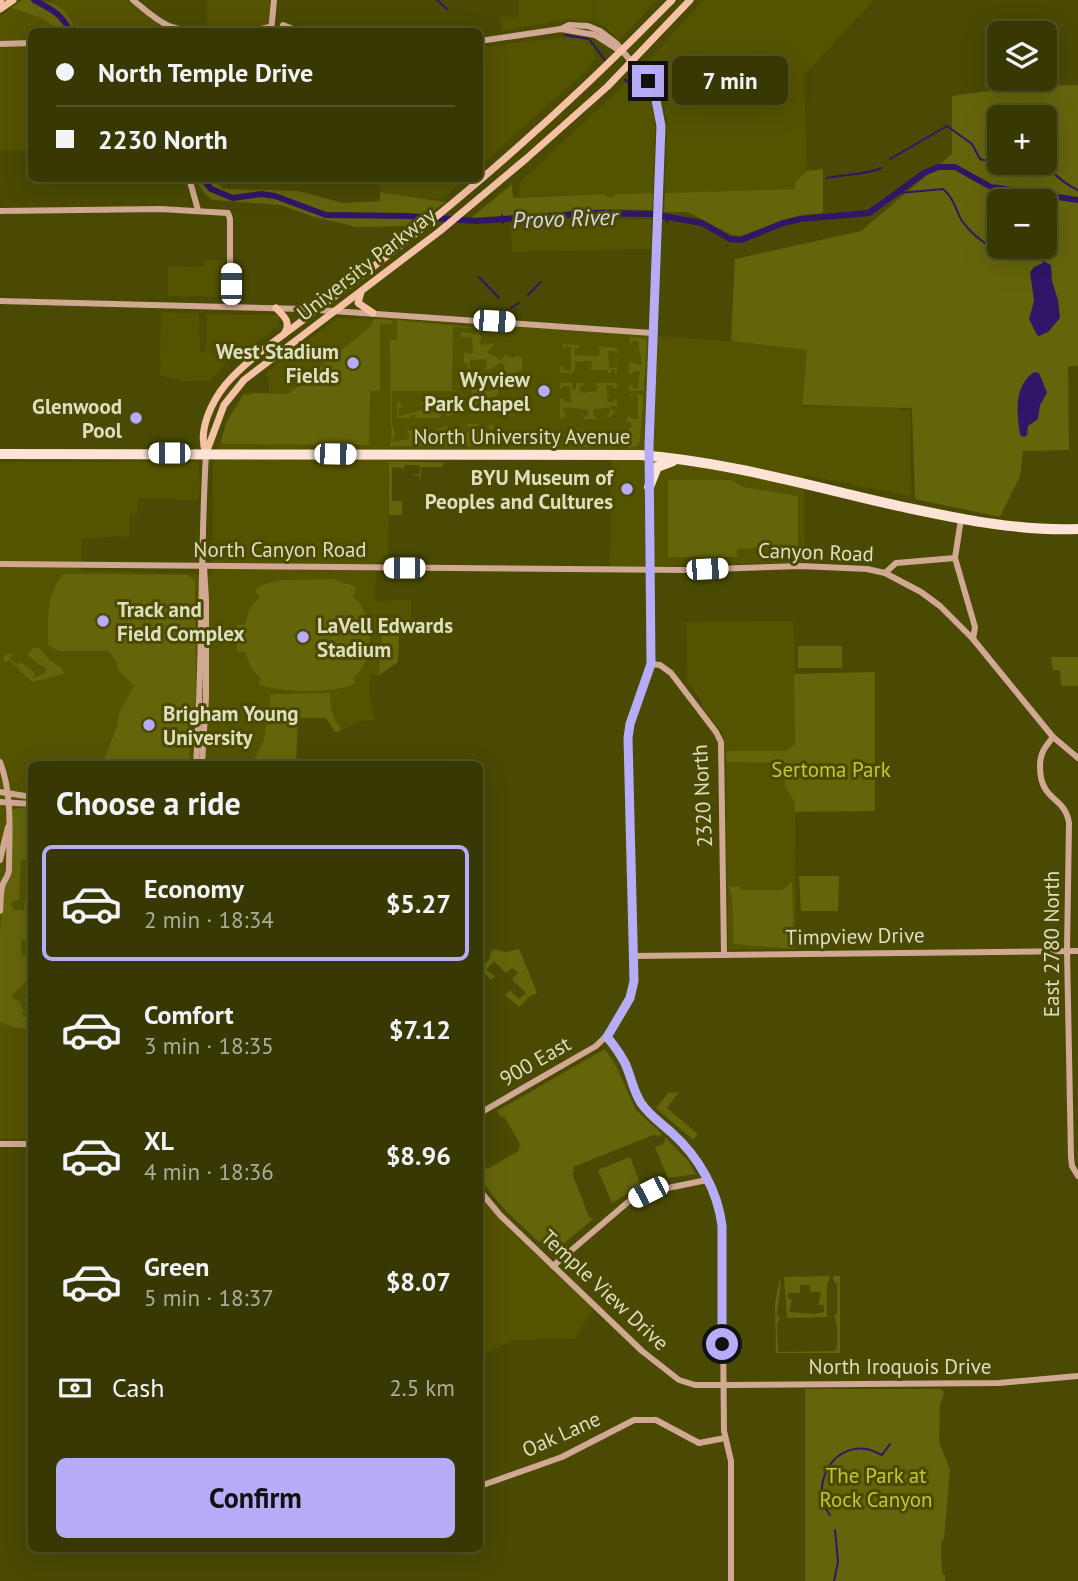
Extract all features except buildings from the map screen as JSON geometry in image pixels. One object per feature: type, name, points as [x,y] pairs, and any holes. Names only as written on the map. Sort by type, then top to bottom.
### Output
[{"type":"highway","name":"North University Avenue","points":[[0,454],[649,456],[687,460],[961,519],[1021,528],[1078,529]]},
{"type":"highway","points":[[649,487],[659,465],[687,460]]},
{"type":"main road","name":"University Parkway","points":[[483,177],[542,128],[673,0]]},
{"type":"main road","name":"University Parkway","points":[[206,453],[219,415],[237,387],[259,367],[440,231],[558,131],[632,62],[690,0]]},
{"type":"main road","name":"University Parkway","points":[[206,453],[203,441],[205,426],[221,391],[244,367],[478,182]]},
{"type":"main road","points":[[361,291],[358,303],[373,313]]},
{"type":"main road","points":[[276,308],[287,321],[284,334]]},
{"type":"street","points":[[133,0],[157,19],[178,28]]},
{"type":"street","points":[[275,3],[283,27]]},
{"type":"street","points":[[272,27],[275,3]]},
{"type":"street","points":[[272,27],[277,22],[283,27]]},
{"type":"street","points":[[483,41],[561,29],[564,26],[593,28],[610,38],[632,62],[651,86],[660,111],[649,456],[651,664],[630,724],[628,738],[634,981],[630,998],[607,1037],[625,1062],[640,1102],[648,1113],[688,1148],[707,1180],[720,1213],[725,1438],[731,1472],[731,1581]]},
{"type":"street","points":[[0,44],[28,43]]},
{"type":"street","points":[[191,182],[198,211]]},
{"type":"street","points":[[0,211],[160,209],[227,212],[230,215],[230,307]]},
{"type":"street","points":[[0,301],[317,310],[652,333]]},
{"type":"street","name":"University Parkway","points":[[196,761],[206,453]]},
{"type":"street","points":[[961,519],[955,558],[975,627],[973,639]]},
{"type":"street","points":[[885,572],[896,563],[904,561],[955,558]]},
{"type":"street","name":"North Canyon Road","points":[[0,564],[601,569]]},
{"type":"street","points":[[202,761],[206,706],[206,573],[203,566]]},
{"type":"street","name":"Canyon Road","points":[[601,569],[815,566],[885,572],[940,606],[973,639],[1054,737],[1078,758]]},
{"type":"street","name":"2320 North","points":[[651,664],[660,664],[671,673],[721,742],[724,955]]},
{"type":"street","name":"East 2780 North","points":[[1054,737],[1042,751],[1040,779],[1043,788],[1065,809],[1069,818],[1067,951],[1072,1166],[1078,1176]]},
{"type":"street","points":[[0,762],[10,833],[8,875],[2,887],[0,911]]},
{"type":"street","points":[[4,793],[28,796]]},
{"type":"street","points":[[4,802],[28,804]]},
{"type":"street","points":[[8,827],[0,861],[8,866]]},
{"type":"street","points":[[4,838],[8,853]]},
{"type":"street","points":[[0,878],[8,875]]},
{"type":"street","name":"Timpview Drive","points":[[633,956],[1078,951]]},
{"type":"street","name":"900 East","points":[[483,1111],[607,1037]]},
{"type":"street","points":[[0,1144],[28,1144]]},
{"type":"street","points":[[553,1266],[628,1202],[648,1192],[707,1180]]},
{"type":"street","name":"Temple View Drive","points":[[483,1195],[499,1215],[642,1351],[680,1380],[690,1384],[723,1385]]},
{"type":"street","name":"North Iroquois Drive","points":[[723,1385],[999,1383],[1078,1376]]},
{"type":"street","name":"Oak Lane","points":[[483,1485],[562,1457],[634,1420],[656,1420],[699,1443],[725,1438]]},
{"type":"shaded area","points":[[48,0],[129,0],[157,23],[168,28],[74,28],[62,8]]},
{"type":"shaded area","points":[[207,0],[270,0],[271,21],[263,26],[207,27]]},
{"type":"shaded area","points":[[518,0],[594,0],[594,19],[592,22],[567,19],[502,31],[500,16],[518,18]]},
{"type":"shaded area","points":[[595,0],[657,0],[621,38],[617,38],[595,22]]},
{"type":"shaded area","points":[[704,0],[874,0],[804,75],[807,171],[795,183],[795,189],[665,193],[667,120],[661,96],[645,64]]},
{"type":"shaded area","points":[[11,9],[43,19],[55,28],[28,28],[28,150],[0,150],[0,16]]},
{"type":"shaded area","points":[[564,37],[588,40],[591,46],[594,46],[596,60],[590,61],[592,65],[483,163],[483,47]]},
{"type":"shaded area","points":[[626,83],[643,91],[652,103],[655,126],[653,193],[615,194],[615,197],[605,197],[605,194],[519,197],[520,182]]},
{"type":"shaded area","points":[[380,182],[462,182],[441,200],[380,192]]},
{"type":"shaded area","points":[[651,219],[651,249],[512,252],[510,223]]},
{"type":"shaded area","points":[[205,260],[225,260],[225,297],[168,296],[168,266],[204,267]]},
{"type":"shaded area","points":[[1045,262],[1051,265],[1060,318],[1048,332],[1039,336],[1029,319],[1034,301],[1030,272]]},
{"type":"shaded area","points":[[161,312],[199,313],[200,351],[236,351],[206,350],[206,314],[279,315],[279,326],[245,350],[238,350],[210,381],[184,381],[160,376]]},
{"type":"shaded area","name":"Brigham Young University","points":[[337,318],[372,319],[372,324],[377,318],[383,318],[731,341],[807,350],[802,407],[897,405],[901,411],[910,411],[911,496],[804,475],[805,562],[610,567],[612,452],[389,449],[388,562],[376,562],[375,602],[411,599],[411,625],[410,632],[399,632],[398,662],[379,675],[370,675],[370,699],[375,720],[362,721],[335,732],[326,718],[298,718],[296,761],[28,761],[28,1138],[0,1139],[0,462],[197,462],[200,471],[199,500],[138,499],[138,515],[130,515],[130,536],[82,539],[82,571],[212,574],[213,465],[227,421],[244,393],[269,393],[269,379],[265,374]]},
{"type":"shaded area","points":[[1034,372],[1039,373],[1047,393],[1040,405],[1038,419],[1028,426],[1027,435],[1024,437],[1020,435],[1018,401],[1023,385]]},
{"type":"shaded area","points":[[794,621],[796,744],[787,751],[726,751],[722,732],[701,706],[703,703],[687,681],[686,622]]},
{"type":"shaded area","points":[[726,762],[784,763],[785,785],[795,803],[796,949],[728,949]]},
{"type":"shaded area","points":[[483,1191],[493,1209],[595,1306],[575,1339],[513,1340],[483,1355]]},
{"type":"green space","points":[[22,0],[49,2],[62,8],[74,28],[56,28],[43,19],[11,8]]},
{"type":"green space","points":[[1057,85],[1078,85],[1078,366],[1068,366],[1069,450],[1023,451],[1020,476],[1000,517],[915,499],[912,408],[802,405],[807,350],[731,341],[735,259],[861,231],[952,154],[952,96],[988,91],[1057,91]]},
{"type":"green space","points":[[823,169],[823,213],[800,215],[740,236],[732,235],[688,212],[664,212],[665,193],[795,189],[795,183],[807,171]]},
{"type":"green space","points":[[197,182],[216,182],[223,189],[298,191],[343,203],[380,201],[380,192],[446,202],[409,226],[357,227],[314,217],[280,205],[212,200]]},
{"type":"green space","points":[[512,184],[513,198],[605,194],[606,197],[614,197],[615,194],[653,193],[652,210],[604,209],[471,218]]},
{"type":"green space","name":"West Stadium Fields","points":[[373,319],[393,320],[391,327],[391,324],[381,324],[380,321],[380,391],[370,391],[369,445],[223,444],[221,441],[227,421],[244,394],[288,394],[372,325]]},
{"type":"green space","name":"West Stadium Fields","points":[[397,320],[489,329],[453,327],[454,394],[453,391],[392,391],[392,425],[396,434],[393,436],[393,442],[409,439],[409,433],[405,430],[419,431],[415,433],[415,440],[439,439],[440,433],[437,429],[448,426],[445,437],[469,432],[469,426],[465,424],[480,424],[475,426],[474,433],[490,435],[492,430],[489,425],[494,425],[492,446],[390,446],[390,340],[397,340]]},
{"type":"green space","points":[[461,332],[475,335],[478,333],[482,338],[479,343],[484,346],[487,342],[487,346],[490,343],[495,346],[487,352],[501,360],[505,355],[503,352],[513,359],[515,356],[522,357],[522,370],[503,381],[495,401],[498,402],[497,412],[489,412],[493,408],[492,402],[476,404],[476,409],[480,412],[473,412],[471,384],[462,387],[461,380],[481,381],[476,384],[478,392],[494,390],[495,384],[490,382],[493,380],[493,374],[496,379],[502,381],[505,365],[500,363],[491,369],[483,369],[487,366],[486,359],[470,360],[468,369],[468,363],[464,363],[464,350],[466,354],[473,353],[472,337],[466,337],[464,340],[464,337],[460,337]]},
{"type":"green space","points":[[630,337],[647,341],[640,442],[635,447],[577,447],[577,429],[586,431],[582,433],[581,440],[605,440],[603,431],[612,431],[611,438],[616,443],[632,426],[629,421],[625,422],[629,415],[632,419],[638,419],[638,395],[633,394],[630,397],[631,393],[643,395],[643,390],[629,391],[629,384],[638,389],[640,372],[629,374],[629,362],[642,365],[638,341],[632,341],[630,345]]},
{"type":"green space","points":[[562,344],[579,345],[575,348],[574,355],[599,356],[600,350],[597,346],[617,348],[617,355],[614,351],[608,351],[609,368],[615,368],[617,364],[617,372],[615,373],[615,369],[611,369],[611,373],[608,373],[608,370],[588,370],[591,369],[592,361],[575,362],[575,370],[572,373],[560,373],[560,366],[571,371],[571,347],[566,346],[563,349]]},
{"type":"green space","points":[[560,383],[572,383],[572,389],[576,389],[576,383],[584,383],[580,386],[580,393],[597,391],[597,385],[594,383],[617,383],[617,389],[613,388],[613,385],[606,386],[608,402],[617,399],[617,406],[611,406],[611,410],[617,411],[607,419],[610,407],[593,410],[598,419],[583,419],[584,416],[587,417],[589,410],[565,407],[565,418],[560,419],[560,399],[571,402],[570,386],[560,389]]},
{"type":"green space","points":[[397,402],[401,403],[402,407],[398,409],[399,416],[422,410],[422,404],[419,402],[432,402],[432,405],[428,405],[427,412],[443,413],[445,408],[442,403],[455,402],[455,413],[447,417],[445,413],[442,414],[440,418],[415,418],[415,415],[411,415],[411,418],[397,418]]},
{"type":"green space","points":[[389,461],[444,463],[442,467],[421,467],[421,484],[420,476],[411,474],[420,474],[420,465],[404,465],[404,474],[403,468],[392,467],[392,501],[402,501],[402,515],[389,515]]},
{"type":"green space","points":[[668,480],[731,480],[744,487],[798,496],[798,547],[737,549],[737,557],[668,557]]},
{"type":"green space","points":[[63,574],[188,575],[195,581],[196,706],[190,761],[104,761],[120,711],[134,686],[117,669],[117,663],[109,651],[58,651],[48,645],[48,616],[57,583]]},
{"type":"green space","name":"LaVell Edwards Stadium","points":[[337,579],[355,586],[353,596],[366,614],[369,625],[369,649],[361,670],[353,678],[356,683],[322,691],[279,689],[258,684],[261,679],[251,668],[245,652],[237,652],[237,625],[245,625],[250,608],[260,597],[255,591],[262,585],[279,580]]},
{"type":"green space","points":[[382,632],[399,632],[398,662],[379,675]]},
{"type":"green space","points":[[798,646],[842,646],[842,668],[798,668]]},
{"type":"green space","points":[[33,648],[40,648],[49,660],[62,668],[64,674],[32,682],[9,660],[5,662],[3,659],[5,655],[13,653],[10,658],[17,665],[21,662],[35,673],[33,681],[35,677],[46,673],[45,667],[27,655]]},
{"type":"green space","points":[[1051,657],[1078,657],[1078,686],[1061,686],[1060,670],[1053,670]]},
{"type":"green space","name":"Sertoma Park","points":[[875,672],[875,811],[795,812],[795,803],[785,786],[784,763],[726,762],[726,751],[787,751],[795,744],[794,674]]},
{"type":"green space","points":[[330,693],[332,713],[342,730],[335,732],[326,718],[298,718],[296,761],[253,761],[264,740],[271,694]]},
{"type":"green space","points":[[28,809],[28,860],[21,859],[19,900],[11,902],[11,905],[16,911],[24,911],[28,883],[28,939],[21,940],[22,957],[28,956],[28,973],[27,980],[11,997],[21,1002],[22,1010],[28,1010],[23,1012],[23,1017],[28,1017],[28,1029],[15,1028],[0,1022],[0,932],[12,810]]},
{"type":"green space","points":[[799,876],[839,876],[838,911],[801,911]]},
{"type":"green space","points":[[792,882],[794,949],[734,944],[729,887],[740,886],[741,890],[782,890]]},
{"type":"green space","points":[[492,949],[507,952],[518,949],[537,993],[519,1007],[505,995],[510,990],[519,999],[526,993],[512,979],[518,973],[512,968],[506,973],[494,961],[486,970],[495,976],[491,980],[483,971],[483,965],[489,960]]},
{"type":"green space","points":[[605,1049],[616,1066],[636,1110],[662,1134],[573,1167],[572,1173],[589,1217],[593,1219],[555,1251],[550,1252],[498,1202],[483,1180],[483,1168],[487,1169],[519,1151],[521,1146],[504,1116],[501,1117],[497,1111]]},
{"type":"green space","points":[[679,1092],[667,1108],[698,1134],[693,1140],[656,1108],[668,1093]]},
{"type":"green space","points":[[665,1137],[689,1162],[696,1174],[668,1178],[655,1147],[664,1144]]},
{"type":"green space","points":[[630,1157],[641,1186],[612,1203],[598,1170]]},
{"type":"green space","points":[[830,1276],[827,1285],[827,1317],[787,1318],[784,1277]],"holes":[[[800,1285],[810,1285],[810,1292],[821,1292],[818,1305],[824,1305],[824,1312],[789,1312],[792,1299],[788,1299],[788,1293],[800,1293]]]},
{"type":"green space","points":[[833,1276],[840,1276],[840,1353],[776,1353],[775,1303],[780,1277],[778,1352],[837,1349],[837,1325],[834,1315],[837,1315],[837,1284]]},
{"type":"green space","name":"The Park at Rock Canyon","points":[[805,1389],[941,1389],[944,1393],[940,1405],[939,1442],[950,1470],[944,1538],[941,1542],[942,1574],[945,1575],[945,1581],[805,1581]]},
{"type":"waterway","name":"Provo River","points":[[34,0],[59,16],[68,28]]},
{"type":"waterway","points":[[437,0],[447,9]]},
{"type":"waterway","points":[[565,35],[589,39],[605,60]]},
{"type":"waterway","points":[[625,80],[643,89]]},
{"type":"waterway","points":[[890,159],[947,126],[972,144],[980,159],[1010,167],[1015,174],[1051,164],[1051,170],[1057,176],[1078,190]]},
{"type":"waterway","name":"Provo River","points":[[205,182],[211,189],[233,198],[261,194],[275,196],[326,215],[408,216],[476,221],[594,213],[651,214],[702,223],[730,239],[741,240],[783,223],[801,219],[869,213],[924,173],[938,167],[955,167],[991,187],[1078,200]]},
{"type":"waterway","points":[[827,178],[881,168]]},
{"type":"waterway","points":[[899,193],[943,189],[952,200],[962,221],[981,240],[1001,251],[1034,252],[1044,262]]},
{"type":"waterway","name":"Provo River","points":[[502,215],[503,223]]},
{"type":"waterway","name":"Provo River","points":[[667,216],[667,222]]},
{"type":"waterway","points":[[479,277],[499,298]]},
{"type":"waterway","points":[[528,295],[541,282]]},
{"type":"waterway","points":[[511,308],[519,303]]},
{"type":"waterway","points":[[830,1515],[822,1492],[827,1470],[834,1460],[854,1449],[867,1449],[882,1455],[890,1444]]},
{"type":"waterway","points":[[834,1581],[838,1562],[835,1530]]},
{"type":"place","name":"West Stadium Fields","points":[[353,363]]},
{"type":"place","name":"Wyview Park Chapel","points":[[544,391]]},
{"type":"place","name":"Glenwood Pool","points":[[136,418]]},
{"type":"place","name":"BYU Museum of Peoples and Cultures","points":[[627,489]]},
{"type":"place","name":"Track and Field Complex","points":[[103,621]]},
{"type":"place","name":"LaVell Edwards Stadium","points":[[303,637]]},
{"type":"place","name":"Brigham Young University","points":[[149,725]]},
{"type":"route","points":[[648,81],[660,111],[661,126],[649,446],[651,664],[630,724],[628,738],[634,981],[630,998],[607,1037],[625,1062],[633,1087],[648,1113],[669,1129],[695,1158],[720,1213],[722,1344]]}]
